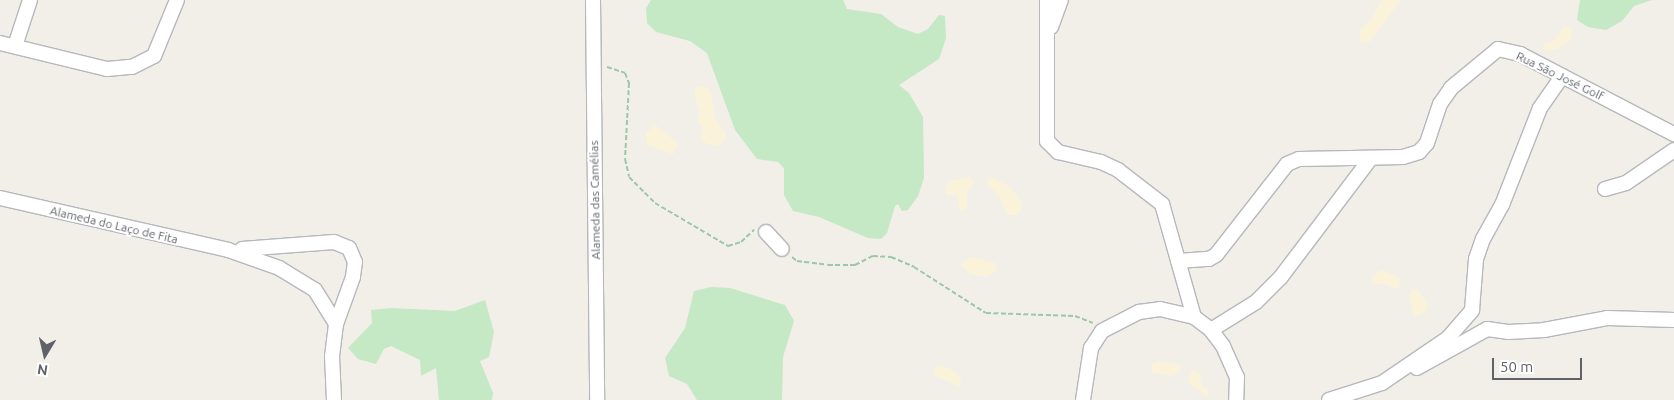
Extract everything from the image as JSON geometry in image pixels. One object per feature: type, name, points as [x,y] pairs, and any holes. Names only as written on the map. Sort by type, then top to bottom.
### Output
[{"type":"street","points":[[15,46],[30,0]]},
{"type":"street","points":[[0,43],[107,69],[132,68],[154,56],[178,0]]},
{"type":"street","name":"Alameda das Camélias","points":[[593,0],[597,400]]},
{"type":"street","points":[[1047,0],[1047,142],[1058,152],[1101,162],[1118,170],[1162,204],[1194,317]]},
{"type":"street","points":[[1048,35],[1061,0]]},
{"type":"street","name":"Rua São José Golf","points":[[1374,158],[1403,157],[1419,152],[1427,143],[1440,104],[1451,88],[1498,49],[1520,54],[1674,134]]},
{"type":"street","points":[[1382,383],[1448,338],[1472,310],[1476,259],[1483,239],[1502,205],[1540,108],[1562,76]]},
{"type":"street","points":[[1605,189],[1626,183],[1674,150]]},
{"type":"street","points":[[1178,261],[1209,259],[1216,255],[1287,164],[1300,159],[1374,158]]},
{"type":"street","points":[[1211,330],[1256,302],[1281,277],[1374,158]]},
{"type":"street","name":"Alameda do Laço de Fita","points":[[0,198],[228,250],[279,268],[314,290],[336,324]]},
{"type":"street","points":[[766,232],[782,249]]},
{"type":"street","name":"Alameda do Laço de Fita","points":[[228,250],[334,242],[349,248],[355,262],[353,277],[336,324]]},
{"type":"street","points":[[1083,400],[1091,348],[1102,331],[1139,312],[1160,309],[1194,317],[1211,330],[1234,370],[1236,400]]},
{"type":"street","points":[[1472,310],[1487,329]]},
{"type":"street","points":[[1329,400],[1400,377],[1487,329],[1508,332],[1544,330],[1607,318],[1674,320]]},
{"type":"street","points":[[334,400],[332,356],[336,324]]},
{"type":"path","points":[[594,65],[625,73],[628,83],[625,158],[629,177],[655,203],[728,246],[741,242],[752,231],[766,232]]},
{"type":"path","points":[[782,249],[797,261],[828,265],[855,265],[872,256],[891,257],[914,267],[986,313],[1082,316],[1102,331]]},
{"type":"green space","points":[[651,0],[843,0],[847,9],[881,14],[898,27],[918,34],[928,29],[939,15],[945,16],[946,38],[939,59],[899,85],[909,93],[923,117],[924,178],[918,196],[908,210],[902,211],[898,204],[895,206],[887,233],[881,239],[868,238],[819,217],[793,211],[784,195],[784,168],[778,162],[757,159],[735,130],[707,53],[690,41],[656,32],[647,23],[646,8]]},
{"type":"green space","points":[[1580,0],[1652,0],[1634,6],[1622,21],[1606,30],[1588,27],[1577,20]]},
{"type":"green space","points":[[711,287],[730,288],[785,305],[794,321],[783,357],[782,400],[697,400],[687,384],[669,376],[665,358],[685,328],[694,291]]},
{"type":"green space","points":[[485,300],[494,332],[489,357],[480,361],[493,393],[492,400],[439,400],[436,368],[421,376],[420,360],[391,346],[384,349],[376,364],[358,359],[348,348],[372,323],[371,310],[391,308],[455,311]]},
{"type":"sand","points":[[1381,0],[1401,0],[1369,42],[1361,43],[1359,31],[1373,17]]},
{"type":"sand","points":[[1565,25],[1572,28],[1571,39],[1558,49],[1544,51],[1545,44],[1556,38]]},
{"type":"sand","points":[[702,86],[710,89],[716,121],[726,133],[725,141],[718,146],[707,144],[701,138],[703,127],[698,120],[700,112],[694,92],[695,88]]},
{"type":"sand","points":[[655,125],[678,143],[673,154],[647,145],[646,133]]},
{"type":"sand","points":[[970,177],[975,182],[967,192],[967,208],[960,211],[957,195],[946,195],[946,187],[951,181]]},
{"type":"sand","points":[[991,177],[1009,186],[1021,201],[1022,208],[1017,215],[1007,215],[1001,199],[987,183]]},
{"type":"sand","points":[[971,257],[995,263],[997,270],[987,277],[969,273],[961,264]]},
{"type":"sand","points":[[1382,270],[1400,279],[1399,287],[1396,289],[1384,284],[1372,284],[1372,276]]},
{"type":"sand","points":[[1413,289],[1417,289],[1428,304],[1426,311],[1414,317],[1409,295]]},
{"type":"sand","points":[[1159,361],[1181,365],[1179,373],[1171,376],[1152,372],[1152,364]]},
{"type":"sand","points":[[938,365],[953,370],[961,379],[961,387],[934,375],[933,371]]},
{"type":"sand","points":[[1192,371],[1200,374],[1202,386],[1209,390],[1208,397],[1188,382]]}]
